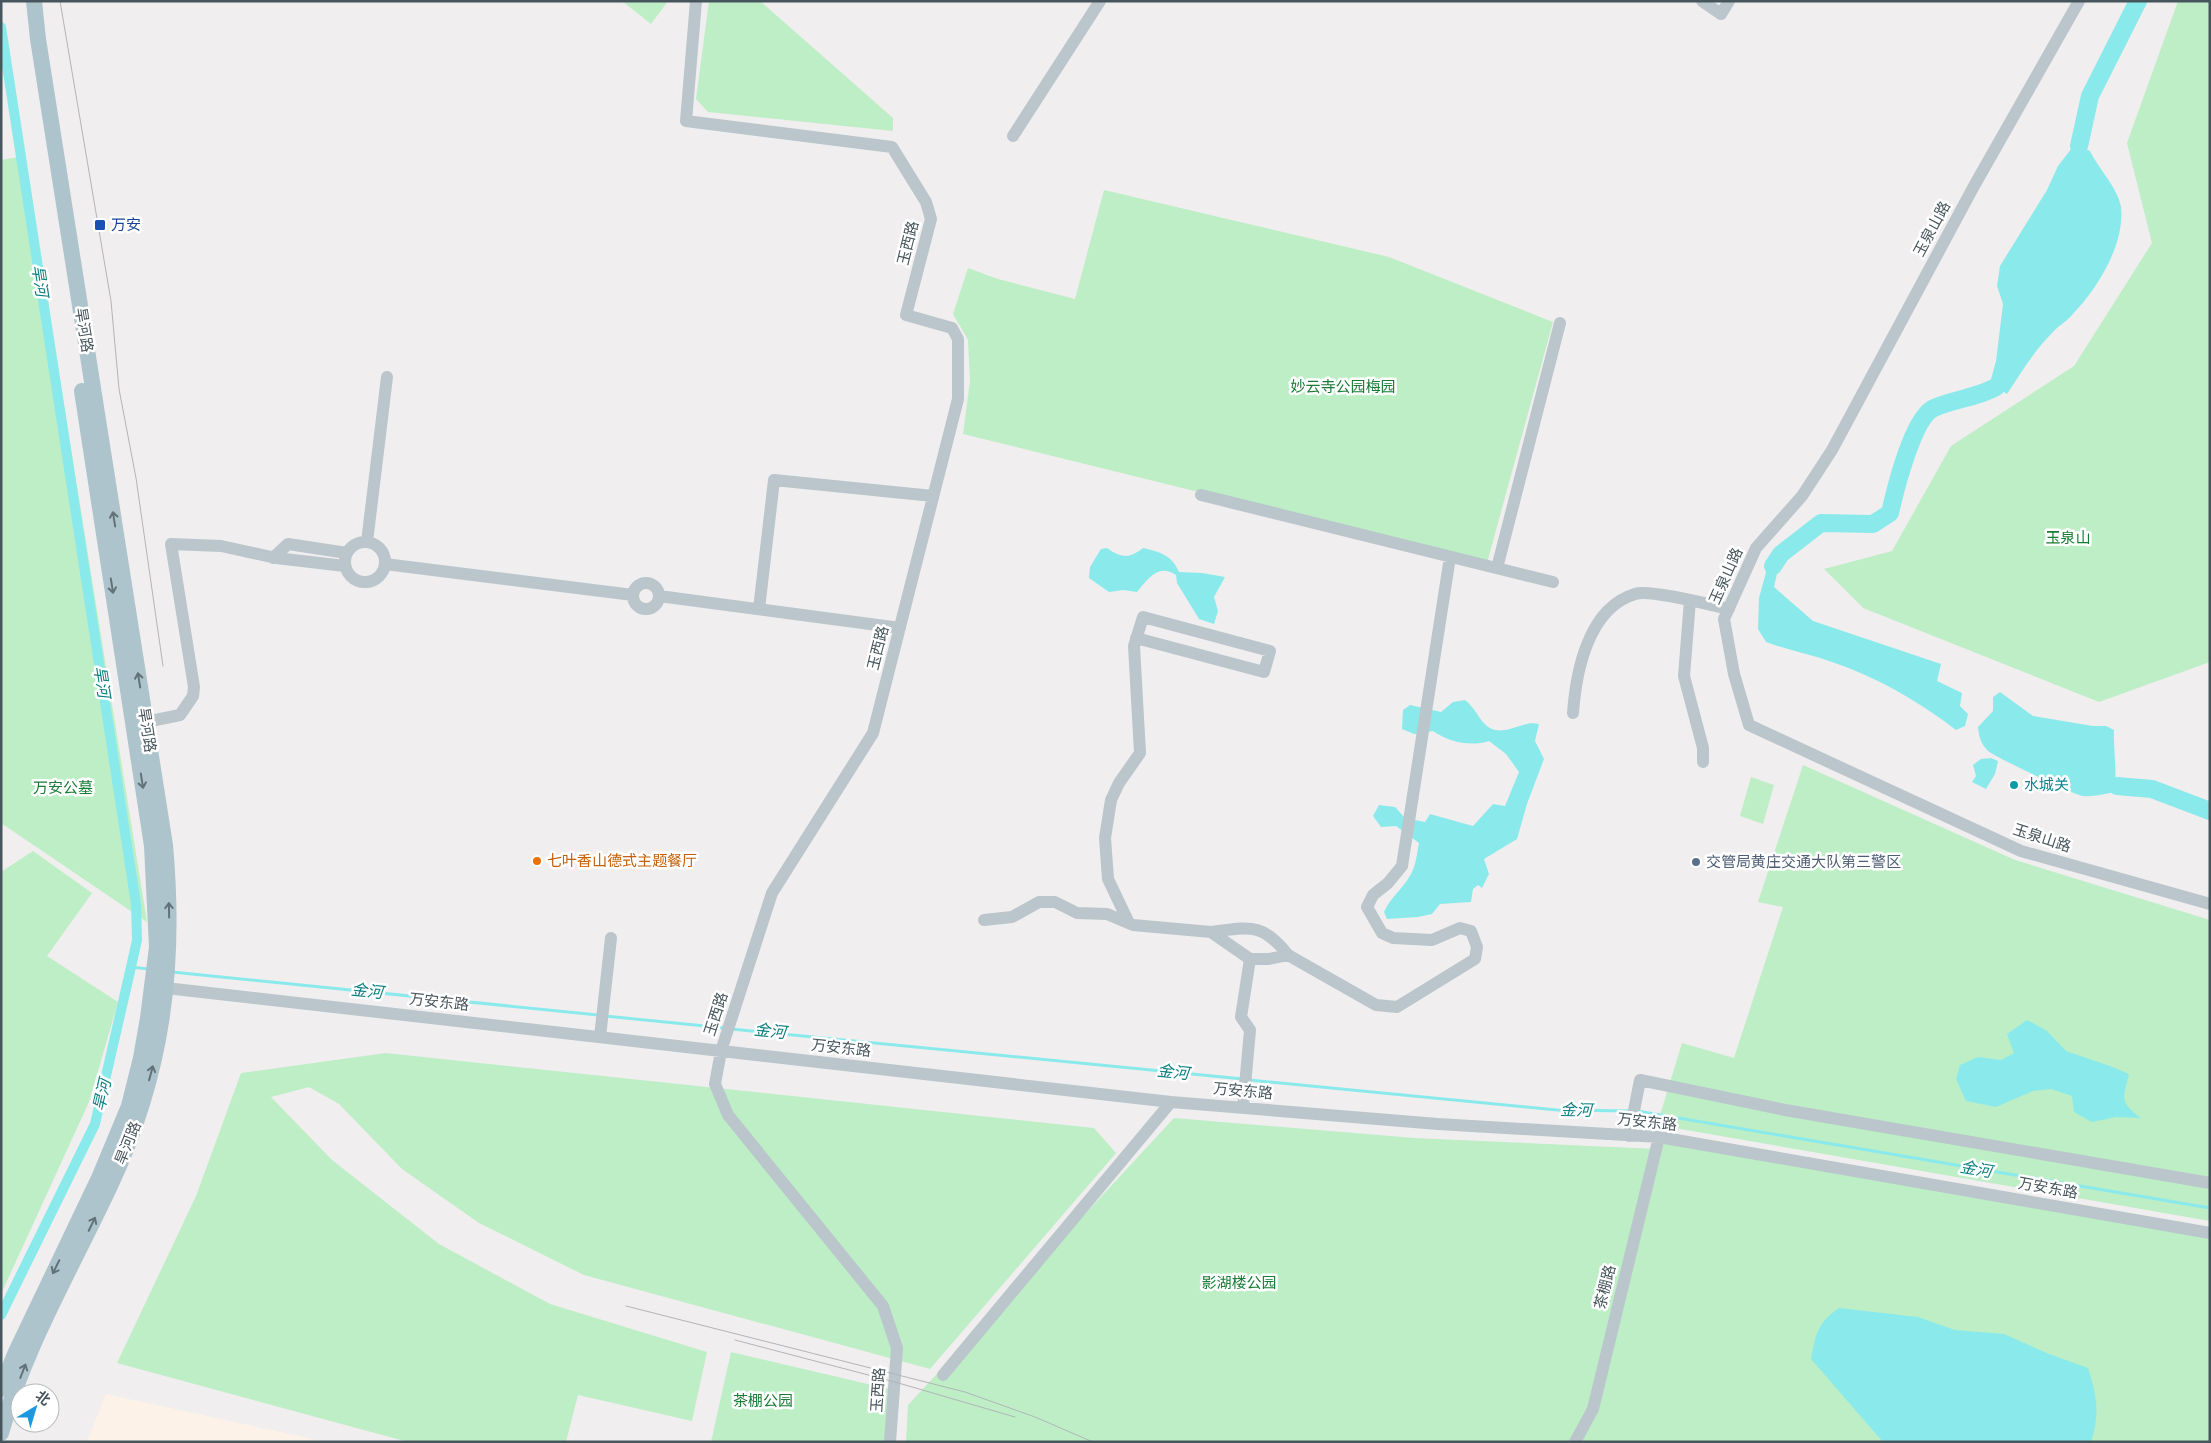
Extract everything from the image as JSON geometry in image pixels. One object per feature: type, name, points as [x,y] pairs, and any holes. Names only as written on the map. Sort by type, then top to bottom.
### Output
[{"type":"main road","name":"旱河路","points":[[22,1],[152,846],[162,957]]},
{"type":"main road","name":"旱河路","points":[[1,1433],[8,1408],[27,1359],[111,1183],[142,1110],[154,1060],[159,981],[169,887],[165,845],[39,49],[34,1]]},
{"type":"main road","name":"旱河路","points":[[1,1389],[15,1354],[99,1178],[129,1106],[159,981]]},
{"type":"street","name":"玉西路","points":[[696,1],[686,121],[892,147],[926,202],[932,219],[906,315],[952,328],[958,339],[958,399],[873,733],[772,893],[721,1051],[715,1084],[728,1115],[883,1306],[897,1348],[890,1442]]},
{"type":"street","points":[[1013,136],[1100,1]]},
{"type":"street","points":[[1702,1],[1721,14],[1729,1]]},
{"type":"street","name":"玉泉山路","points":[[2079,1],[1974,186],[1832,450],[1802,496],[1756,548],[1724,619],[1732,665],[1749,725],[2021,851],[2210,904]]},
{"type":"street","points":[[1497,568],[1560,323]]},
{"type":"street","points":[[367,542],[387,377]]},
{"type":"street","points":[[759,610],[774,480],[933,496]]},
{"type":"street","points":[[1201,495],[1553,582]]},
{"type":"street","points":[[367,542],[377,546],[382,551],[385,564],[380,576],[369,582],[363,582],[351,577],[345,566],[347,552],[357,544],[367,542]]},
{"type":"street","points":[[146,722],[180,715],[193,696],[194,687],[171,544],[221,546],[273,558],[345,566]]},
{"type":"street","points":[[273,558],[288,544],[347,552]]},
{"type":"street","points":[[984,920],[1012,917],[1039,902],[1055,902],[1077,913],[1107,914],[1129,923],[1211,932],[1249,927],[1274,937],[1288,955],[1376,1005],[1397,1007],[1475,959],[1477,947],[1471,931],[1460,928],[1432,940],[1393,938],[1382,933],[1367,907],[1373,895],[1388,884],[1402,866],[1450,557]]},
{"type":"street","points":[[385,564],[633,595]]},
{"type":"street","points":[[645,582],[654,585],[659,596],[656,604],[645,609],[637,606],[633,595],[637,586],[645,582]]},
{"type":"street","points":[[1573,713],[1575,688],[1582,661],[1594,630],[1604,615],[1618,602],[1636,593],[1690,600],[1729,610]]},
{"type":"street","points":[[659,596],[900,628]]},
{"type":"street","points":[[1690,600],[1684,676],[1703,748],[1702,762]]},
{"type":"street","points":[[1129,923],[1108,879],[1105,838],[1111,800],[1119,783],[1140,753],[1134,678],[1134,646],[1136,638],[1143,617],[1270,651],[1264,672],[1136,638]]},
{"type":"street","points":[[1211,932],[1250,959],[1270,960],[1288,955]]},
{"type":"street","points":[[600,1037],[611,938]]},
{"type":"street","points":[[1243,1108],[1250,1030],[1241,1017],[1250,959]]},
{"type":"street","name":"万安东路","points":[[159,981],[600,1037],[1171,1102],[1438,1124],[1659,1138],[2210,1232]]},
{"type":"street","points":[[1629,1136],[1634,1119],[1640,1080],[1785,1110],[2210,1183]]},
{"type":"street","points":[[943,1375],[1171,1102]]},
{"type":"street","name":"茶棚路","points":[[1575,1442],[1592,1409],[1659,1138]]},
{"type":"shaded area","points":[[106,1394],[326,1442],[87,1442]]},
{"type":"green space","points":[[622,1],[668,1],[651,24]]},
{"type":"green space","points":[[709,1],[760,1],[893,118],[893,131],[708,112],[696,99]]},
{"type":"green space","name":"玉泉山","points":[[2178,1],[2210,1],[2210,662],[2099,702],[1863,608],[1824,569],[1892,551],[1951,446],[2074,366],[2152,243],[2127,143]]},
{"type":"green space","name":"万安公墓","points":[[24,156],[147,922],[1,823],[1,160]]},
{"type":"green space","name":"妙云寺公园梅园","points":[[1104,190],[1389,257],[1553,322],[1487,563],[963,434],[970,381],[968,340],[953,314],[968,268],[998,279],[1075,299]]},
{"type":"green space","points":[[1803,765],[2015,860],[2210,920],[2210,1221],[1657,1125],[1682,1043],[1734,1058],[1783,907],[1758,902]]},
{"type":"green space","points":[[1751,777],[1774,785],[1763,824],[1740,816]]},
{"type":"green space","points":[[33,851],[92,893],[47,956],[118,1002],[89,1102],[1,1294],[1,872]]},
{"type":"green space","points":[[386,1053],[1094,1128],[1116,1153],[930,1369],[584,1275],[479,1223],[402,1169],[339,1104],[309,1087],[271,1097],[332,1160],[439,1244],[550,1304],[707,1352],[692,1421],[578,1395],[566,1442],[408,1442],[117,1363],[196,1196],[241,1073]]},
{"type":"green space","name":"影湖楼公园","points":[[1174,1118],[1414,1138],[1657,1149],[1664,1143],[2210,1238],[2210,1442],[906,1442],[908,1405]]},
{"type":"green space","name":"茶棚公园","points":[[731,1352],[889,1389],[885,1442],[711,1442]]},
{"type":"water","points":[[2075,144],[2090,151],[2116,193],[2121,207],[2119,236],[2107,266],[2091,292],[2070,317],[2039,347],[2007,394],[1990,383],[1996,361],[2003,304],[1997,286],[2000,266],[2047,190],[2058,166]]},
{"type":"water","points":[[1107,548],[1125,556],[1143,548],[1149,549],[1169,558],[1179,572],[1225,577],[1214,597],[1218,611],[1214,624],[1199,619],[1177,583],[1176,575],[1170,572],[1164,571],[1154,574],[1137,592],[1123,590],[1109,592],[1089,578],[1090,567],[1101,549]]},
{"type":"water","points":[[1768,565],[1778,569],[1774,587],[1813,621],[1941,664],[1937,681],[1962,693],[1960,706],[1968,714],[1965,726],[1956,730],[1927,709],[1881,682],[1849,668],[1766,642],[1758,629],[1759,598]]},
{"type":"water","points":[[2000,692],[2033,716],[2093,726],[2106,726],[2114,730],[2116,781],[2114,792],[2083,796],[2019,768],[1988,751],[1981,740],[1978,727],[1993,711],[1993,697]]},
{"type":"water","points":[[1465,700],[1484,724],[1492,729],[1504,730],[1527,724],[1539,724],[1535,741],[1544,759],[1527,804],[1517,839],[1484,859],[1489,874],[1482,888],[1478,885],[1473,889],[1471,902],[1440,904],[1432,914],[1418,917],[1387,919],[1384,912],[1411,874],[1419,843],[1396,826],[1381,827],[1373,816],[1379,805],[1395,807],[1405,818],[1425,822],[1430,814],[1473,826],[1493,804],[1505,806],[1519,772],[1506,754],[1489,741],[1474,744],[1453,741],[1433,731],[1414,734],[1402,729],[1403,710],[1410,705],[1441,712],[1453,702]]},
{"type":"water","points":[[1991,758],[1998,761],[1995,774],[1986,789],[1972,782],[1976,776],[1973,765],[1981,759]]},
{"type":"water","points":[[2027,1020],[2047,1031],[2066,1051],[2129,1074],[2124,1099],[2129,1108],[2141,1118],[2116,1117],[2092,1122],[2074,1112],[2072,1096],[2051,1089],[2033,1091],[1996,1107],[1966,1101],[1956,1079],[1960,1065],[1978,1057],[2001,1060],[2014,1053],[2007,1034]]},
{"type":"water","points":[[1839,1308],[1918,1317],[1955,1330],[2004,1334],[2049,1354],[2088,1368],[2094,1387],[2096,1405],[2096,1423],[2091,1442],[1883,1442],[1811,1359],[1814,1343],[1822,1324]]},
{"type":"waterway","points":[[2079,146],[2090,96],[2138,1]]},
{"type":"waterway","name":"旱河","points":[[1,27],[136,904],[137,940],[95,1124],[1,1315]]},
{"type":"waterway","points":[[1773,566],[1781,554],[1821,523],[1873,524],[1890,513],[1912,439],[1926,414],[1934,408],[1981,394],[1996,387]]},
{"type":"waterway","points":[[2117,786],[2152,789],[2210,811]]},
{"type":"waterway","name":"金河","points":[[131,967],[148,969]]},
{"type":"waterway","name":"金河","points":[[172,972],[598,1015]]},
{"type":"waterway","name":"金河","points":[[605,1016],[725,1028]]},
{"type":"waterway","name":"金河","points":[[731,1029],[1243,1079]]},
{"type":"waterway","name":"金河","points":[[1249,1080],[1557,1110],[1631,1111]]},
{"type":"waterway","name":"金河","points":[[1637,1111],[2210,1208]]},
{"type":"tram line","points":[[60,1],[111,301],[119,389],[136,478],[163,666]]},
{"type":"tram line","points":[[626,1306],[965,1392],[1035,1417],[1093,1442]]},
{"type":"tram line","points":[[735,1340],[895,1382],[1015,1417]]},
{"type":"place","name":"万安","points":[[100,225]]},
{"type":"place","name":"水城关","points":[[2014,785]]},
{"type":"place","name":"七叶香山德式主题餐厅","points":[[537,861]]},
{"type":"place","name":"交管局黄庄交通大队第三警区","points":[[1696,862]]}]
